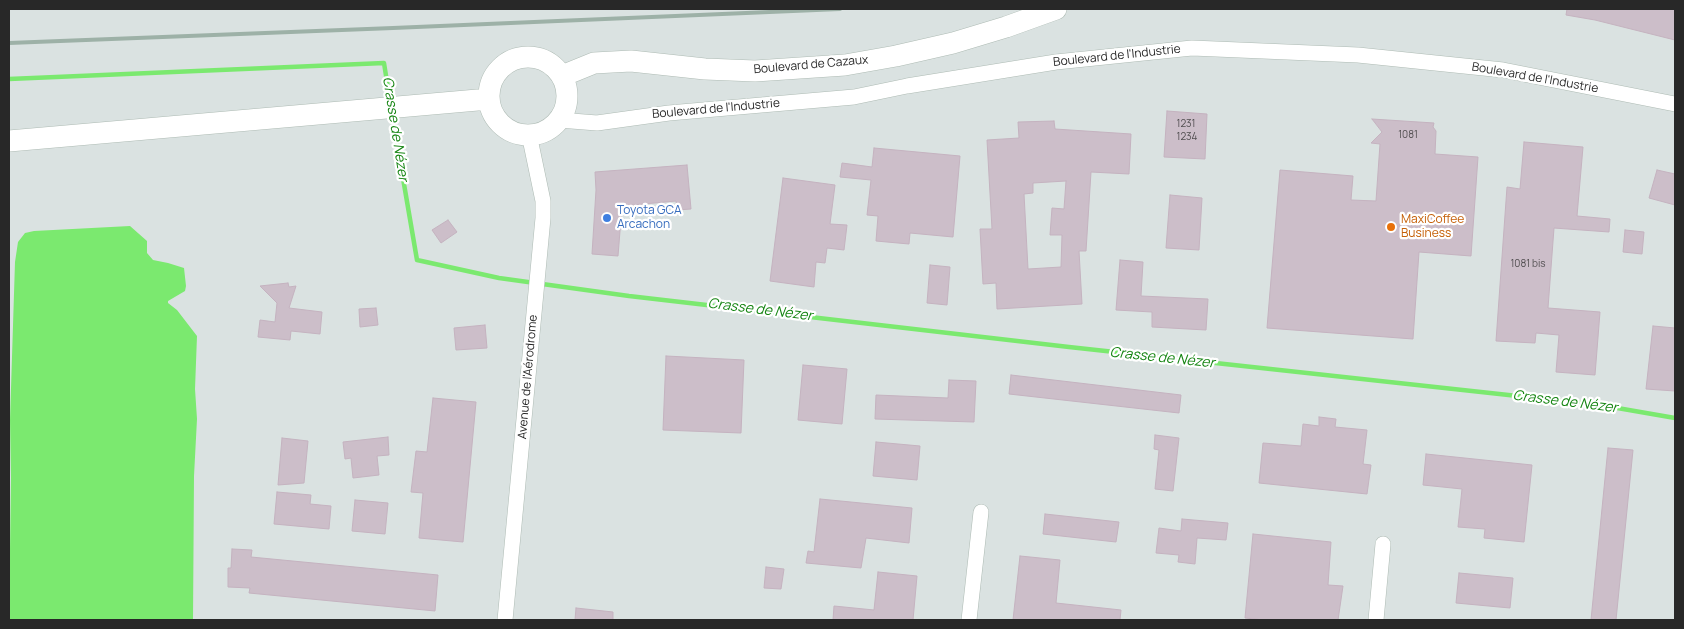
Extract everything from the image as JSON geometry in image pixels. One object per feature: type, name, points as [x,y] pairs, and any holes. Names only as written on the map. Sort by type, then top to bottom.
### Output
[{"type":"main road","name":"Boulevard de Cazaux","points":[[562,76],[594,64],[630,61],[705,69],[755,70],[845,65],[953,43],[1056,9]]},
{"type":"main road","points":[[516,58],[542,59],[554,66],[562,76],[566,87],[567,99],[564,110],[559,120],[550,128],[540,133],[529,134],[512,131],[498,120],[492,110],[490,86],[496,74],[505,64],[516,58]]},
{"type":"main road","points":[[9,141],[490,99]]},
{"type":"street","name":"Boulevard de l'Industrie","points":[[559,120],[596,123],[669,113],[854,97],[907,86],[1056,62],[1192,48],[1358,54],[1503,70],[1675,104]]},
{"type":"street","name":"Avenue de l'Aérodrome","points":[[505,620],[544,201],[529,134]]},
{"type":"street","points":[[969,620],[981,512]]},
{"type":"street","points":[[1376,620],[1383,544]]},
{"type":"shaded area","points":[[9,9],[1675,9],[1675,620],[9,620]]},
{"type":"shaded area","points":[[130,226],[147,241],[147,253],[153,260],[184,268],[185,291],[168,301],[168,303],[177,310],[197,336],[193,620],[9,620],[10,420],[15,262],[18,242],[25,233],[34,231]]},
{"type":"building","points":[[1567,9],[1675,9],[1675,40],[1595,20],[1566,15]]},
{"type":"building","points":[[1167,111],[1207,114],[1205,159],[1164,157]]},
{"type":"building","points":[[1372,119],[1434,123],[1433,127],[1436,131],[1435,154],[1478,157],[1471,256],[1419,252],[1413,339],[1267,328],[1280,170],[1353,176],[1351,200],[1376,201],[1380,144],[1371,143],[1382,132]]},
{"type":"building","points":[[1054,121],[1055,129],[1131,134],[1129,174],[1091,172],[1086,251],[1079,251],[1082,304],[997,309],[996,283],[983,284],[980,229],[992,229],[987,140],[1019,138],[1018,122]],"holes":[[[1066,181],[1064,209],[1052,208],[1050,235],[1062,235],[1061,267],[1028,269],[1024,194],[1033,193],[1033,183]]]},
{"type":"building","points":[[1524,142],[1583,147],[1577,216],[1610,219],[1609,232],[1554,228],[1548,308],[1600,312],[1595,375],[1556,372],[1559,335],[1536,333],[1535,343],[1496,341],[1507,187],[1520,189]]},
{"type":"building","points":[[874,148],[960,156],[953,237],[910,233],[909,244],[876,241],[878,216],[867,215],[871,180],[840,177],[842,163],[872,167]]},
{"type":"building","points":[[687,165],[691,209],[677,210],[676,201],[622,206],[618,256],[592,254],[596,190],[595,172]]},
{"type":"building","points":[[1657,170],[1675,174],[1675,205],[1649,198]]},
{"type":"building","points":[[783,178],[835,185],[830,224],[847,225],[844,250],[827,248],[825,263],[816,262],[814,287],[770,281]]},
{"type":"building","points":[[1170,195],[1202,198],[1199,250],[1166,248]]},
{"type":"building","points":[[448,220],[457,232],[441,243],[432,230]]},
{"type":"building","points":[[1625,230],[1644,232],[1642,254],[1623,252]]},
{"type":"building","points":[[1120,260],[1143,262],[1141,296],[1208,299],[1206,330],[1152,327],[1152,312],[1116,310]]},
{"type":"building","points":[[930,265],[950,267],[947,305],[927,303]]},
{"type":"building","points":[[288,283],[289,287],[296,286],[289,308],[322,312],[320,334],[291,331],[290,340],[258,337],[260,320],[275,322],[277,303],[260,286]]},
{"type":"building","points":[[376,308],[378,325],[360,327],[359,309]]},
{"type":"building","points":[[485,325],[487,348],[456,350],[454,328]]},
{"type":"building","points":[[1653,326],[1675,328],[1675,391],[1646,389]]},
{"type":"building","points":[[666,356],[744,360],[741,433],[663,430]]},
{"type":"building","points":[[803,365],[847,369],[842,424],[798,420]]},
{"type":"building","points":[[1011,375],[1181,395],[1179,413],[1009,394]]},
{"type":"building","points":[[949,380],[976,381],[974,422],[875,419],[876,395],[948,398]]},
{"type":"building","points":[[433,398],[476,402],[463,542],[419,538],[423,493],[411,492],[416,451],[427,452]]},
{"type":"building","points":[[1319,417],[1336,419],[1335,427],[1367,430],[1363,464],[1371,465],[1367,494],[1259,483],[1263,443],[1301,446],[1303,424],[1319,426]]},
{"type":"building","points":[[1155,435],[1179,438],[1173,491],[1155,489],[1159,450],[1154,449]]},
{"type":"building","points":[[388,437],[389,455],[377,456],[379,475],[353,478],[351,458],[345,459],[343,442]]},
{"type":"building","points":[[282,438],[308,441],[304,483],[278,485]]},
{"type":"building","points":[[876,442],[920,446],[917,480],[873,476]]},
{"type":"building","points":[[1608,448],[1633,450],[1616,620],[1591,620]]},
{"type":"building","points":[[1426,454],[1532,465],[1524,542],[1484,538],[1485,529],[1458,527],[1462,489],[1423,485]]},
{"type":"building","points":[[277,492],[311,495],[310,504],[331,506],[329,529],[274,524]]},
{"type":"building","points":[[820,499],[912,508],[909,543],[866,538],[861,568],[806,563],[808,551],[814,552]]},
{"type":"building","points":[[355,500],[388,503],[385,534],[352,531]]},
{"type":"building","points":[[1045,514],[1119,522],[1116,542],[1043,534]]},
{"type":"building","points":[[1182,519],[1228,523],[1226,540],[1197,538],[1195,564],[1178,562],[1179,555],[1156,553],[1159,528],[1181,531]]},
{"type":"building","points":[[1253,534],[1331,542],[1328,585],[1343,586],[1338,620],[1264,620],[1245,618]]},
{"type":"building","points":[[232,549],[252,550],[251,557],[438,575],[435,611],[249,593],[250,588],[228,587],[228,568],[231,568]]},
{"type":"building","points":[[1020,556],[1060,560],[1056,603],[1121,610],[1120,620],[1013,620]]},
{"type":"building","points":[[766,567],[784,569],[781,589],[764,588]]},
{"type":"building","points":[[878,572],[917,576],[913,620],[833,620],[834,606],[874,610]]},
{"type":"building","points":[[1459,573],[1513,578],[1510,608],[1456,603]]},
{"type":"building","points":[[576,608],[613,612],[613,620],[575,620]]},
{"type":"waterway","name":"Crasse de Nézer","points":[[9,79],[384,63],[390,101]]},
{"type":"waterway","name":"Crasse de Nézer","points":[[392,114],[417,260],[499,278],[629,296],[1069,347],[1600,405],[1675,418]]},
{"type":"railway","points":[[9,43],[840,9]]},
{"type":"place","name":"Toyota GCA Arcachon","points":[[607,218]]},
{"type":"place","name":"MaxiCoffee Business","points":[[1391,227]]}]
